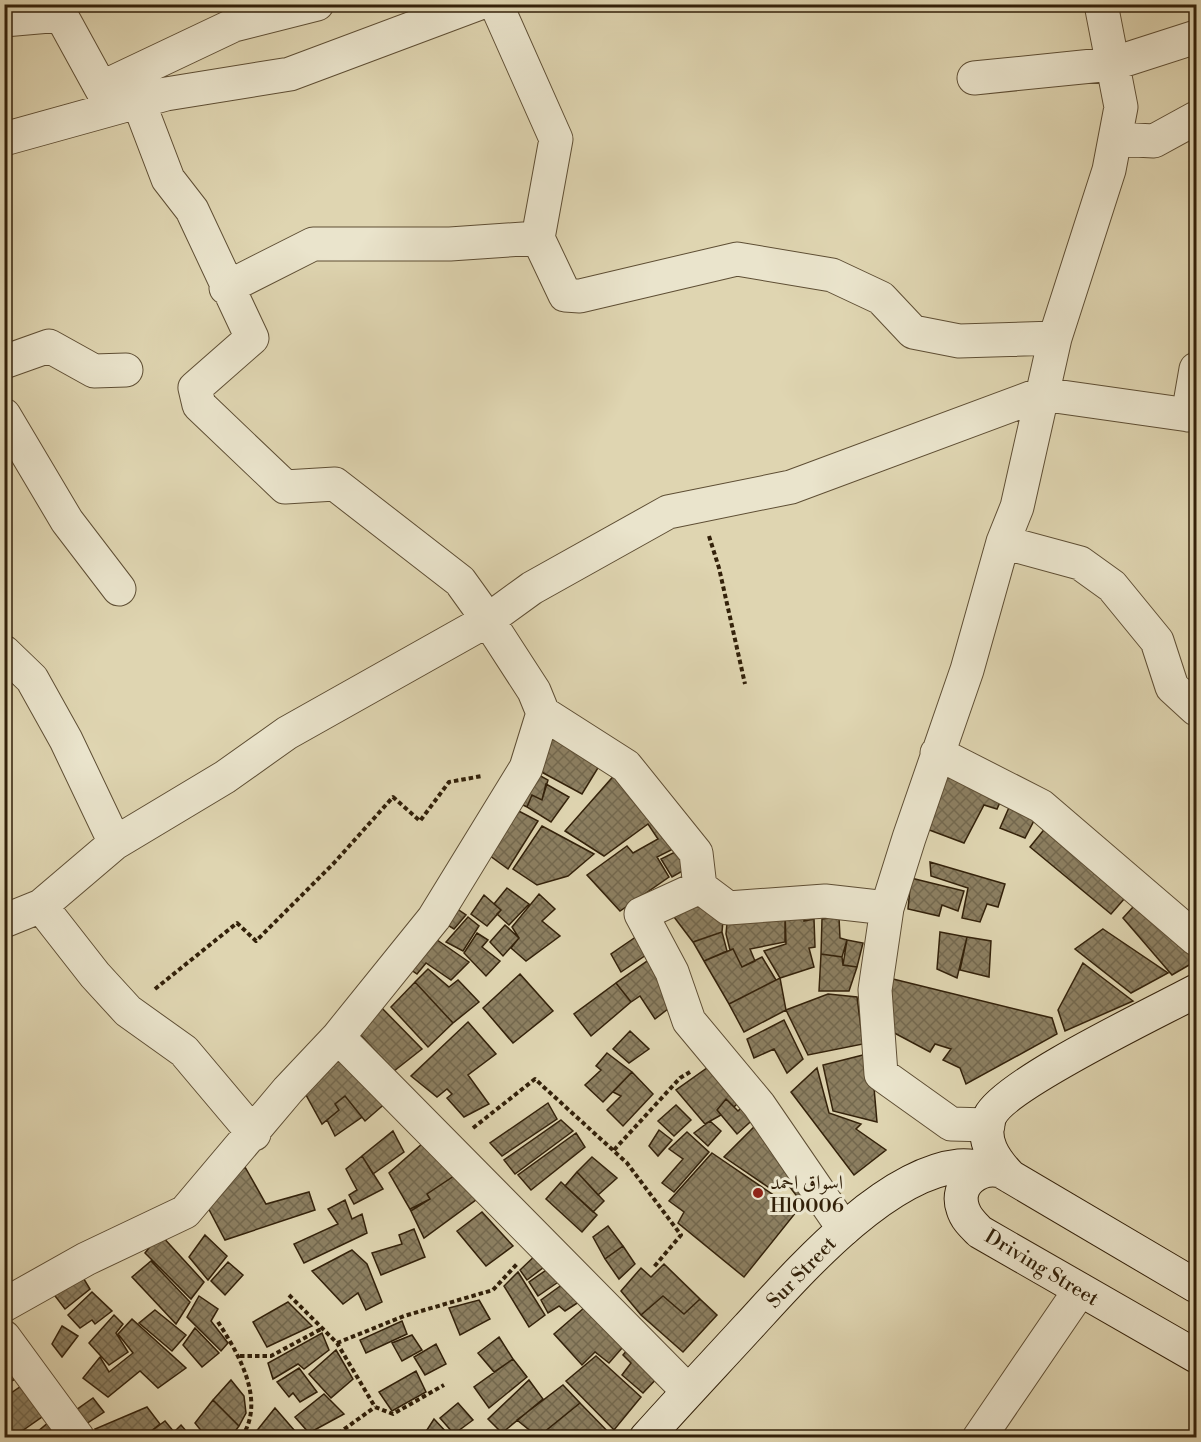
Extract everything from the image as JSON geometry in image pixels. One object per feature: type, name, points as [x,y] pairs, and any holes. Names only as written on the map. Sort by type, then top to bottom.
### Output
[{"type":"street","points":[[4,139],[118,100],[290,74],[477,4]]},
{"type":"street","points":[[496,4],[556,139],[538,238],[565,295],[580,296],[737,259],[832,275],[881,298],[913,332],[960,341],[1055,338]]},
{"type":"street","points":[[988,1125],[951,1124],[881,1074],[875,990],[887,908],[937,753],[967,670],[1003,542],[1017,507],[1055,338],[1109,170],[1120,108],[1101,4]]},
{"type":"street","points":[[118,100],[234,25],[298,7]]},
{"type":"street","points":[[4,20],[61,15],[168,179],[192,210],[226,288],[252,338],[195,388],[199,405],[285,487],[335,484],[460,581],[534,691],[543,713],[626,766],[696,853],[700,887],[728,908],[825,902],[887,908]]},
{"type":"street","points":[[974,78],[1112,64],[1197,37]]},
{"type":"street","points":[[1115,139],[1154,141],[1197,118]]},
{"type":"street","points":[[226,288],[313,244],[450,244],[538,238]]},
{"type":"street","points":[[4,362],[49,346],[94,371],[126,370]]},
{"type":"street","points":[[4,921],[41,906],[115,843],[225,777],[287,733],[488,620],[532,588],[668,512],[791,487],[1041,394],[1192,416],[1197,369]]},
{"type":"street","points":[[4,415],[67,521],[119,589]]},
{"type":"street","points":[[1003,542],[1080,563],[1112,586],[1157,641],[1172,687],[1197,709]]},
{"type":"street","points":[[4,652],[32,678],[66,740],[115,843]]},
{"type":"street","points":[[4,1305],[86,1259],[185,1212],[254,1134],[288,1090],[338,1036],[434,918],[526,768],[543,713]]},
{"type":"street","points":[[937,753],[1041,806],[1197,939]]},
{"type":"street","points":[[700,887],[641,915],[672,972],[689,1021],[759,1106],[844,1229]]},
{"type":"street","points":[[41,906],[95,975],[128,1011],[184,1051],[254,1134]]},
{"type":"street","points":[[1197,991],[1055,1066],[1007,1097],[995,1109],[988,1125],[989,1146],[1002,1173],[1197,1286]]},
{"type":"street","points":[[338,1036],[688,1391]]},
{"type":"street","name":"Sur Street","points":[[646,1437],[796,1274],[844,1229],[900,1190],[927,1176],[960,1165],[1002,1173]]},
{"type":"street","name":"Driving Street","points":[[1002,1173],[982,1171],[966,1183],[961,1202],[969,1221],[980,1232],[1197,1356]]},
{"type":"street","points":[[979,1437],[1080,1290]]},
{"type":"street","points":[[4,1337],[78,1437]]},
{"type":"path","points":[[700,506],[719,568],[744,684]]},
{"type":"path","points":[[128,1011],[237,923],[256,941],[334,863],[393,797],[420,821],[449,782],[526,768]]},
{"type":"path","points":[[614,1150],[680,1078],[717,1055]]},
{"type":"path","points":[[449,1147],[535,1079],[627,1162],[681,1235],[653,1268]]},
{"type":"path","points":[[337,1343],[404,1316],[493,1290],[540,1239]]},
{"type":"path","points":[[290,1295],[337,1343],[375,1407],[393,1414],[444,1385]]},
{"type":"path","points":[[218,1322],[240,1356],[252,1401],[248,1428],[240,1437]]},
{"type":"path","points":[[240,1356],[271,1356],[323,1328]]},
{"type":"path","points":[[332,1437],[375,1407]]},
{"type":"building","points":[[547,724],[601,763],[582,794],[536,769]]},
{"type":"building","points":[[944,763],[1005,791],[997,809],[984,805],[964,843],[924,828]]},
{"type":"building","points":[[528,769],[548,780],[542,800],[532,795],[527,807],[514,801]]},
{"type":"building","points":[[618,771],[683,844],[657,857],[669,877],[620,911],[587,875],[627,846],[633,853],[658,839],[648,824],[604,856],[565,831]]},
{"type":"building","points":[[546,784],[569,797],[551,822],[527,807],[532,795],[542,800]]},
{"type":"building","points":[[1014,796],[1039,811],[1025,838],[1000,828]]},
{"type":"building","points":[[509,806],[538,821],[508,869],[482,850]]},
{"type":"building","points":[[1051,821],[1131,891],[1111,914],[1030,847]]},
{"type":"building","points":[[542,826],[594,854],[568,876],[537,885],[513,869]]},
{"type":"building","points":[[685,847],[693,865],[672,877],[661,859]]},
{"type":"building","points":[[930,862],[1005,884],[998,907],[987,904],[980,922],[962,918],[968,888],[931,876]]},
{"type":"building","points":[[911,878],[964,891],[958,911],[942,905],[939,916],[908,909]]},
{"type":"building","points":[[507,888],[529,904],[509,925],[497,914],[501,910],[494,904]]},
{"type":"building","points":[[699,892],[724,910],[722,932],[693,942],[668,909]]},
{"type":"building","points":[[539,894],[555,909],[542,921],[560,936],[526,961],[511,948],[519,938],[512,927]]},
{"type":"building","points":[[484,895],[501,910],[487,926],[471,914]]},
{"type":"building","points":[[1143,896],[1196,949],[1196,961],[1172,975],[1123,918]]},
{"type":"building","points":[[447,902],[466,915],[454,929],[436,918]]},
{"type":"building","points":[[803,910],[804,921],[814,919],[815,947],[809,948],[814,967],[780,978],[764,951],[786,944],[785,911]]},
{"type":"building","points":[[785,911],[785,942],[750,949],[755,961],[742,967],[733,949],[730,950],[726,934],[728,912]]},
{"type":"building","points":[[468,917],[479,926],[463,951],[446,942]]},
{"type":"building","points":[[839,917],[840,938],[847,940],[842,957],[821,954],[822,919]]},
{"type":"building","points":[[505,925],[519,938],[503,956],[490,942]]},
{"type":"building","points":[[1103,929],[1168,973],[1131,993],[1075,949]]},
{"type":"building","points":[[722,932],[727,951],[704,961],[693,942]]},
{"type":"building","points":[[940,932],[967,937],[957,978],[937,969]]},
{"type":"building","points":[[427,933],[469,962],[451,980],[426,963],[417,974],[407,967]]},
{"type":"building","points":[[477,933],[488,940],[482,947],[500,961],[486,976],[464,953]]},
{"type":"building","points":[[640,934],[649,953],[621,972],[611,954]]},
{"type":"building","points":[[967,937],[991,941],[989,977],[960,970]]},
{"type":"building","points":[[847,940],[863,943],[857,967],[843,965]]},
{"type":"building","points":[[733,949],[742,967],[762,957],[776,980],[729,1004],[704,961]]},
{"type":"building","points":[[821,954],[842,957],[843,965],[857,967],[849,991],[819,991]]},
{"type":"building","points":[[653,957],[673,1005],[655,1019],[640,996],[631,1002],[616,983]]},
{"type":"building","points":[[1083,963],[1133,1001],[1065,1031],[1058,1010]]},
{"type":"building","points":[[428,969],[449,987],[458,980],[479,1002],[453,1023],[415,982]]},
{"type":"building","points":[[520,974],[553,1011],[513,1043],[483,1008]]},
{"type":"building","points":[[780,978],[786,1010],[744,1032],[729,1004]]},
{"type":"building","points":[[889,978],[1052,1018],[1057,1034],[966,1084],[960,1068],[943,1060],[951,1049],[935,1044],[930,1052],[885,1028]]},
{"type":"building","points":[[415,982],[453,1023],[428,1047],[391,1007]]},
{"type":"building","points":[[616,983],[631,1002],[591,1036],[574,1014]]},
{"type":"building","points":[[828,994],[857,997],[863,1044],[808,1055],[786,1010]]},
{"type":"building","points":[[376,1002],[422,1049],[394,1071],[354,1028]]},
{"type":"building","points":[[784,1020],[803,1059],[787,1073],[774,1049],[754,1058],[747,1039]]},
{"type":"building","points":[[468,1022],[496,1054],[468,1075],[489,1104],[464,1117],[447,1098],[452,1094],[447,1089],[437,1097],[411,1076]]},
{"type":"building","points":[[630,1031],[649,1049],[629,1063],[613,1049]]},
{"type":"building","points":[[339,1040],[388,1101],[365,1121],[345,1096],[335,1104],[339,1110],[322,1124],[300,1084]]},
{"type":"building","points":[[607,1053],[632,1072],[603,1102],[585,1085],[601,1070],[596,1066]]},
{"type":"building","points":[[871,1053],[877,1122],[833,1111],[823,1065]]},
{"type":"building","points":[[714,1063],[745,1096],[734,1107],[726,1099],[717,1110],[721,1115],[705,1124],[676,1090]]},
{"type":"building","points":[[817,1068],[829,1113],[861,1124],[856,1129],[886,1150],[854,1175],[791,1092]]},
{"type":"building","points":[[632,1072],[653,1094],[623,1126],[607,1110],[621,1096],[613,1092]]},
{"type":"building","points":[[345,1096],[362,1117],[335,1136],[327,1120],[339,1110],[335,1104]]},
{"type":"building","points":[[726,1099],[738,1111],[748,1101],[758,1115],[737,1134],[717,1110]]},
{"type":"building","points":[[548,1103],[557,1119],[502,1156],[490,1143]]},
{"type":"building","points":[[676,1105],[691,1120],[674,1136],[658,1121]]},
{"type":"building","points":[[561,1120],[573,1131],[515,1174],[504,1160]]},
{"type":"building","points":[[761,1120],[810,1192],[799,1199],[783,1178],[771,1189],[724,1157]]},
{"type":"building","points":[[710,1121],[721,1131],[708,1146],[694,1133]]},
{"type":"building","points":[[659,1130],[672,1140],[658,1156],[649,1146]]},
{"type":"building","points":[[393,1131],[404,1152],[373,1174],[362,1156]]},
{"type":"building","points":[[687,1132],[709,1152],[674,1192],[662,1183],[683,1159],[669,1149]]},
{"type":"building","points":[[576,1133],[585,1147],[531,1190],[518,1175]]},
{"type":"building","points":[[431,1136],[466,1168],[427,1194],[430,1199],[411,1211],[389,1173]]},
{"type":"building","points":[[712,1153],[797,1211],[744,1277],[678,1223],[684,1212],[669,1201]]},
{"type":"building","points":[[362,1156],[383,1189],[354,1204],[349,1195],[357,1190],[346,1169]]},
{"type":"building","points":[[592,1157],[617,1178],[598,1195],[577,1172]]},
{"type":"building","points":[[245,1167],[266,1204],[309,1192],[315,1210],[225,1240],[204,1200]]},
{"type":"building","points":[[466,1168],[484,1194],[424,1238],[410,1209],[430,1199],[427,1194]]},
{"type":"building","points":[[577,1172],[604,1201],[593,1212],[565,1186]]},
{"type":"building","points":[[561,1182],[597,1215],[582,1232],[546,1199]]},
{"type":"building","points":[[345,1200],[352,1219],[362,1214],[367,1233],[304,1263],[294,1244],[338,1224],[328,1209]]},
{"type":"building","points":[[482,1212],[513,1246],[486,1266],[457,1231]]},
{"type":"building","points":[[608,1226],[623,1246],[605,1259],[593,1237]]},
{"type":"building","points":[[414,1229],[425,1257],[381,1275],[372,1253],[402,1244],[399,1235]]},
{"type":"building","points":[[160,1234],[204,1282],[191,1299],[145,1253]]},
{"type":"building","points":[[205,1235],[227,1256],[208,1280],[189,1257]]},
{"type":"building","points":[[623,1246],[635,1264],[619,1279],[605,1259]]},
{"type":"building","points":[[352,1250],[367,1264],[382,1302],[366,1310],[358,1293],[343,1304],[312,1271]]},
{"type":"building","points":[[541,1250],[552,1261],[527,1280],[520,1270]]},
{"type":"building","points":[[151,1261],[190,1302],[176,1324],[132,1277]]},
{"type":"building","points":[[228,1262],[243,1275],[225,1295],[211,1281]]},
{"type":"building","points":[[555,1264],[567,1276],[538,1296],[529,1282]]},
{"type":"building","points":[[664,1264],[700,1299],[684,1314],[663,1296],[641,1315],[621,1291],[641,1268],[651,1277]]},
{"type":"building","points":[[79,1271],[90,1289],[65,1309],[52,1292]]},
{"type":"building","points":[[518,1272],[545,1315],[529,1327],[504,1286]]},
{"type":"building","points":[[570,1279],[585,1298],[565,1311],[559,1306],[548,1313],[541,1300]]},
{"type":"building","points":[[92,1292],[112,1311],[95,1324],[92,1320],[80,1328],[68,1315]]},
{"type":"building","points":[[199,1296],[218,1309],[211,1321],[228,1343],[221,1351],[187,1317]]},
{"type":"building","points":[[663,1296],[684,1314],[700,1299],[717,1315],[683,1352],[641,1315]]},
{"type":"building","points":[[479,1300],[490,1319],[460,1335],[449,1308]]},
{"type":"building","points":[[592,1301],[629,1340],[609,1363],[595,1352],[582,1365],[554,1334]]},
{"type":"building","points":[[288,1302],[312,1326],[267,1347],[253,1322]]},
{"type":"building","points":[[155,1310],[186,1335],[172,1351],[139,1323]]},
{"type":"building","points":[[114,1315],[123,1324],[116,1333],[128,1352],[109,1365],[89,1343]]},
{"type":"building","points":[[132,1319],[186,1368],[158,1388],[140,1371],[108,1397],[83,1378],[100,1357],[109,1372],[133,1353],[118,1334]]},
{"type":"building","points":[[402,1321],[407,1334],[366,1353],[360,1340]]},
{"type":"building","points":[[62,1326],[78,1336],[62,1357],[52,1344]]},
{"type":"building","points":[[195,1328],[219,1353],[202,1367],[183,1345]]},
{"type":"building","points":[[322,1333],[329,1350],[304,1369],[298,1364],[273,1379],[268,1363]]},
{"type":"building","points":[[412,1335],[422,1350],[402,1361],[392,1343]]},
{"type":"building","points":[[499,1337],[513,1359],[494,1372],[478,1353]]},
{"type":"building","points":[[633,1343],[662,1373],[643,1393],[622,1375],[631,1363],[623,1355]]},
{"type":"building","points":[[436,1344],[446,1364],[425,1375],[414,1357]]},
{"type":"building","points":[[4,1348],[23,1375],[4,1385]]},
{"type":"building","points":[[336,1350],[353,1379],[331,1398],[309,1374]]},
{"type":"building","points":[[596,1356],[641,1397],[614,1430],[566,1381]]},
{"type":"building","points":[[513,1359],[527,1377],[489,1408],[474,1387]]},
{"type":"building","points":[[299,1368],[317,1392],[300,1402],[293,1393],[289,1397],[277,1382]]},
{"type":"building","points":[[416,1371],[426,1392],[392,1411],[379,1392]]},
{"type":"building","points":[[231,1380],[244,1396],[246,1413],[239,1426],[213,1400]]},
{"type":"building","points":[[529,1380],[543,1399],[502,1433],[488,1419]]},
{"type":"building","points":[[27,1382],[49,1412],[12,1438],[4,1438],[4,1420],[7,1419],[4,1415],[4,1398]]},
{"type":"building","points":[[563,1385],[580,1403],[538,1437],[517,1420]]},
{"type":"building","points":[[324,1394],[344,1414],[309,1433],[295,1417]]},
{"type":"building","points":[[93,1398],[104,1412],[86,1424],[76,1410]]},
{"type":"building","points":[[213,1400],[239,1426],[230,1438],[207,1438],[195,1423]]},
{"type":"building","points":[[458,1403],[473,1420],[454,1434],[440,1418]]},
{"type":"building","points":[[580,1403],[614,1438],[538,1437]]},
{"type":"building","points":[[147,1407],[160,1424],[142,1438],[102,1438],[95,1429]]},
{"type":"building","points":[[275,1408],[301,1438],[251,1438]]},
{"type":"building","points":[[434,1419],[448,1434],[443,1438],[428,1438],[425,1433]]},
{"type":"building","points":[[165,1421],[174,1432],[168,1438],[142,1438]]},
{"type":"building","points":[[49,1422],[58,1438],[30,1438]]},
{"type":"building","points":[[181,1425],[192,1438],[168,1438]]},
{"type":"place","name":"اسواق احمد Hl0006","points":[[758,1193]]}]
